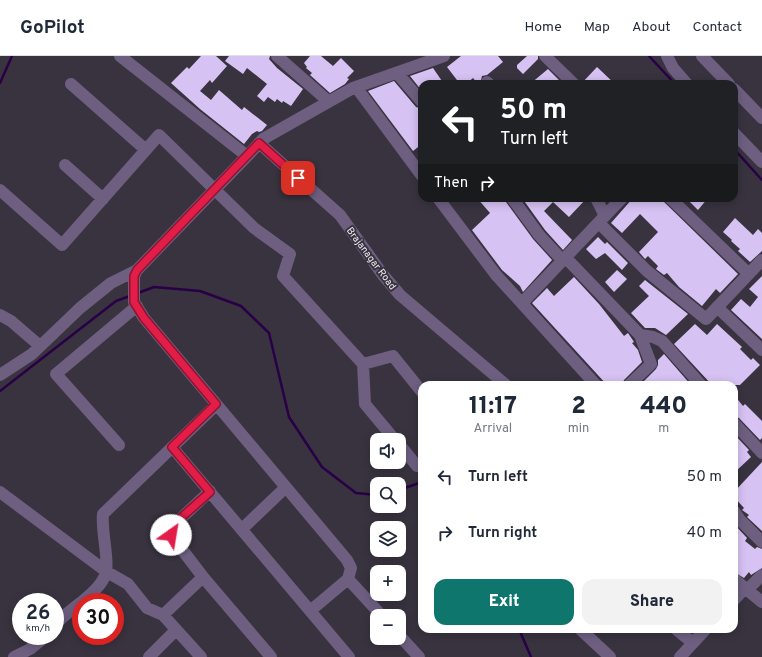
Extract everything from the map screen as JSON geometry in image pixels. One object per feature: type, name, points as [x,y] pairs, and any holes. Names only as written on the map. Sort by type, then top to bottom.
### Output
[{"type":"street","points":[[120,56],[247,156]]},
{"type":"street","points":[[277,56],[291,60],[328,101]]},
{"type":"street","points":[[0,375],[40,346],[80,308],[111,283],[136,273],[262,139],[328,101],[356,87],[444,56]]},
{"type":"street","points":[[544,56],[570,80]]},
{"type":"street","points":[[667,56],[673,68],[684,80]]},
{"type":"street","points":[[702,56],[725,80]]},
{"type":"street","points":[[397,73],[418,97]]},
{"type":"street","points":[[72,84],[146,150]]},
{"type":"street","points":[[356,87],[418,171]]},
{"type":"street","points":[[738,93],[762,118]]},
{"type":"street","points":[[0,190],[62,246],[159,135],[254,228],[290,254],[283,276],[363,364],[365,404],[389,433]]},
{"type":"street","points":[[738,137],[762,162]]},
{"type":"street","name":"Brajanagar Road","points":[[259,143],[340,215],[383,274],[400,294],[501,381]]},
{"type":"street","points":[[65,165],[103,199]]},
{"type":"street","points":[[441,202],[496,275],[592,381]]},
{"type":"street","points":[[515,202],[539,235],[640,335],[651,364],[637,381]]},
{"type":"street","points":[[597,202],[602,219],[647,271],[706,319],[762,260]]},
{"type":"street","points":[[522,303],[618,202]]},
{"type":"street","points":[[674,202],[749,274]]},
{"type":"street","points":[[136,273],[136,304],[144,318],[347,560],[351,568],[348,579],[310,611]]},
{"type":"street","points":[[119,445],[56,374],[136,304]]},
{"type":"street","points":[[717,307],[762,350]]},
{"type":"street","points":[[0,314],[11,321],[40,346]]},
{"type":"street","points":[[640,335],[653,337],[662,341],[697,381]]},
{"type":"street","points":[[363,364],[393,356],[418,387]]},
{"type":"street","points":[[64,617],[92,593],[107,572],[103,514],[216,404]]},
{"type":"street","points":[[738,427],[762,453]]},
{"type":"street","points":[[172,447],[348,657]]},
{"type":"street","points":[[406,453],[418,466]]},
{"type":"street","points":[[242,529],[286,487]]},
{"type":"street","points":[[0,492],[107,572],[128,584],[147,608],[163,615],[201,657]]},
{"type":"street","points":[[210,492],[174,524],[171,535],[203,577],[271,657]]},
{"type":"street","points":[[738,517],[762,542]]},
{"type":"street","points":[[738,596],[762,575]]},
{"type":"street","points":[[163,615],[203,577]]},
{"type":"street","points":[[348,579],[376,609]]},
{"type":"street","points":[[738,582],[762,602]]},
{"type":"street","points":[[149,657],[176,630]]},
{"type":"street","points":[[584,633],[610,657]]},
{"type":"street","points":[[678,633],[687,652],[703,633]]},
{"type":"street","points":[[406,643],[418,657]]},
{"type":"street","points":[[14,657],[35,645]]},
{"type":"building","points":[[201,56],[216,56],[227,66],[212,83],[210,80],[200,91],[211,100],[219,90],[242,110],[244,107],[267,125],[262,131],[257,131],[252,134],[244,144],[200,109],[171,83],[187,67],[189,69]]},
{"type":"building","points":[[229,56],[270,56],[269,59],[277,68],[303,89],[291,106],[283,101],[282,103],[277,99],[275,102],[268,97],[264,102],[257,96],[267,84],[247,68],[243,74],[225,61]]},
{"type":"building","points":[[310,56],[321,56],[333,66],[341,58],[354,71],[347,78],[349,79],[345,84],[330,93],[310,75],[312,73],[306,68],[307,67],[304,63]]},
{"type":"building","points":[[461,56],[498,56],[503,62],[487,75],[482,76],[481,80],[475,80],[473,78],[471,80],[457,80],[447,67]]},
{"type":"building","points":[[527,56],[538,56],[538,59],[523,74],[517,68],[517,65]]},
{"type":"building","points":[[597,67],[611,80],[585,80]]},
{"type":"building","points":[[433,68],[441,80],[418,80],[418,86],[410,76]]},
{"type":"building","points":[[548,69],[559,80],[535,80]]},
{"type":"building","points":[[394,81],[418,108],[418,147],[413,151],[368,91]]},
{"type":"building","points":[[480,202],[506,202],[533,239],[552,260],[523,292],[520,286],[502,270],[472,230],[490,213]]},
{"type":"building","points":[[525,202],[553,202],[544,211],[572,240],[563,250],[545,230]]},
{"type":"building","points":[[553,202],[583,202],[569,217]]},
{"type":"building","points":[[629,202],[664,202],[738,274],[720,293],[716,289],[702,306],[679,287],[667,273],[664,275],[656,269],[658,266],[648,256],[645,259],[639,252],[658,232],[640,214],[622,233],[611,223]]},
{"type":"building","points":[[690,202],[705,202],[698,210]]},
{"type":"building","points":[[735,218],[753,235],[758,229],[762,233],[762,251],[750,262],[738,251],[740,249],[723,232]]},
{"type":"building","points":[[598,237],[605,244],[607,242],[628,263],[622,270],[605,253],[596,259],[586,249]]},
{"type":"building","points":[[617,270],[627,279],[614,292],[605,282]]},
{"type":"building","points":[[762,276],[762,339],[731,310],[741,299],[750,307],[758,297],[749,289]]},
{"type":"building","points":[[574,277],[599,304],[624,336],[628,333],[634,342],[632,343],[638,350],[642,362],[624,381],[603,381],[532,303],[547,288],[554,296]]},
{"type":"building","points":[[645,280],[688,314],[666,335],[655,328],[645,328],[631,313],[649,296],[639,286]]},
{"type":"building","points":[[695,324],[707,335],[717,324],[742,347],[740,349],[751,360],[753,358],[760,365],[740,385],[738,385],[738,381],[708,381],[674,344]]},
{"type":"building","points":[[664,354],[688,381],[644,381],[656,369],[658,360]]},
{"type":"building","points":[[738,400],[743,406],[745,404],[762,421],[762,438],[760,440],[739,418]]},
{"type":"building","points":[[738,438],[749,450],[747,452],[751,457],[738,469]]},
{"type":"building","points":[[762,462],[762,531],[747,517],[749,515],[742,510],[744,508],[738,501],[738,488]]},
{"type":"building","points":[[738,528],[747,538],[745,541],[755,549],[757,547],[762,549],[762,568],[751,575],[749,572],[744,578],[738,574]]},
{"type":"waterway","points":[[0,83],[12,56]]},
{"type":"waterway","points":[[649,56],[671,80]]},
{"type":"waterway","points":[[738,153],[762,180]]},
{"type":"waterway","points":[[138,293],[154,287],[200,291],[241,306],[269,333],[289,417],[322,467],[356,493],[370,494]]},
{"type":"waterway","points":[[0,391],[116,301],[130,296]]},
{"type":"waterway","points":[[406,488],[418,483]]},
{"type":"waterway","points":[[521,633],[531,657]]},
{"type":"route","points":[[171,535],[174,524],[210,492],[172,447],[216,404],[144,318],[134,302],[134,276],[137,270],[259,143],[298,178]]}]
